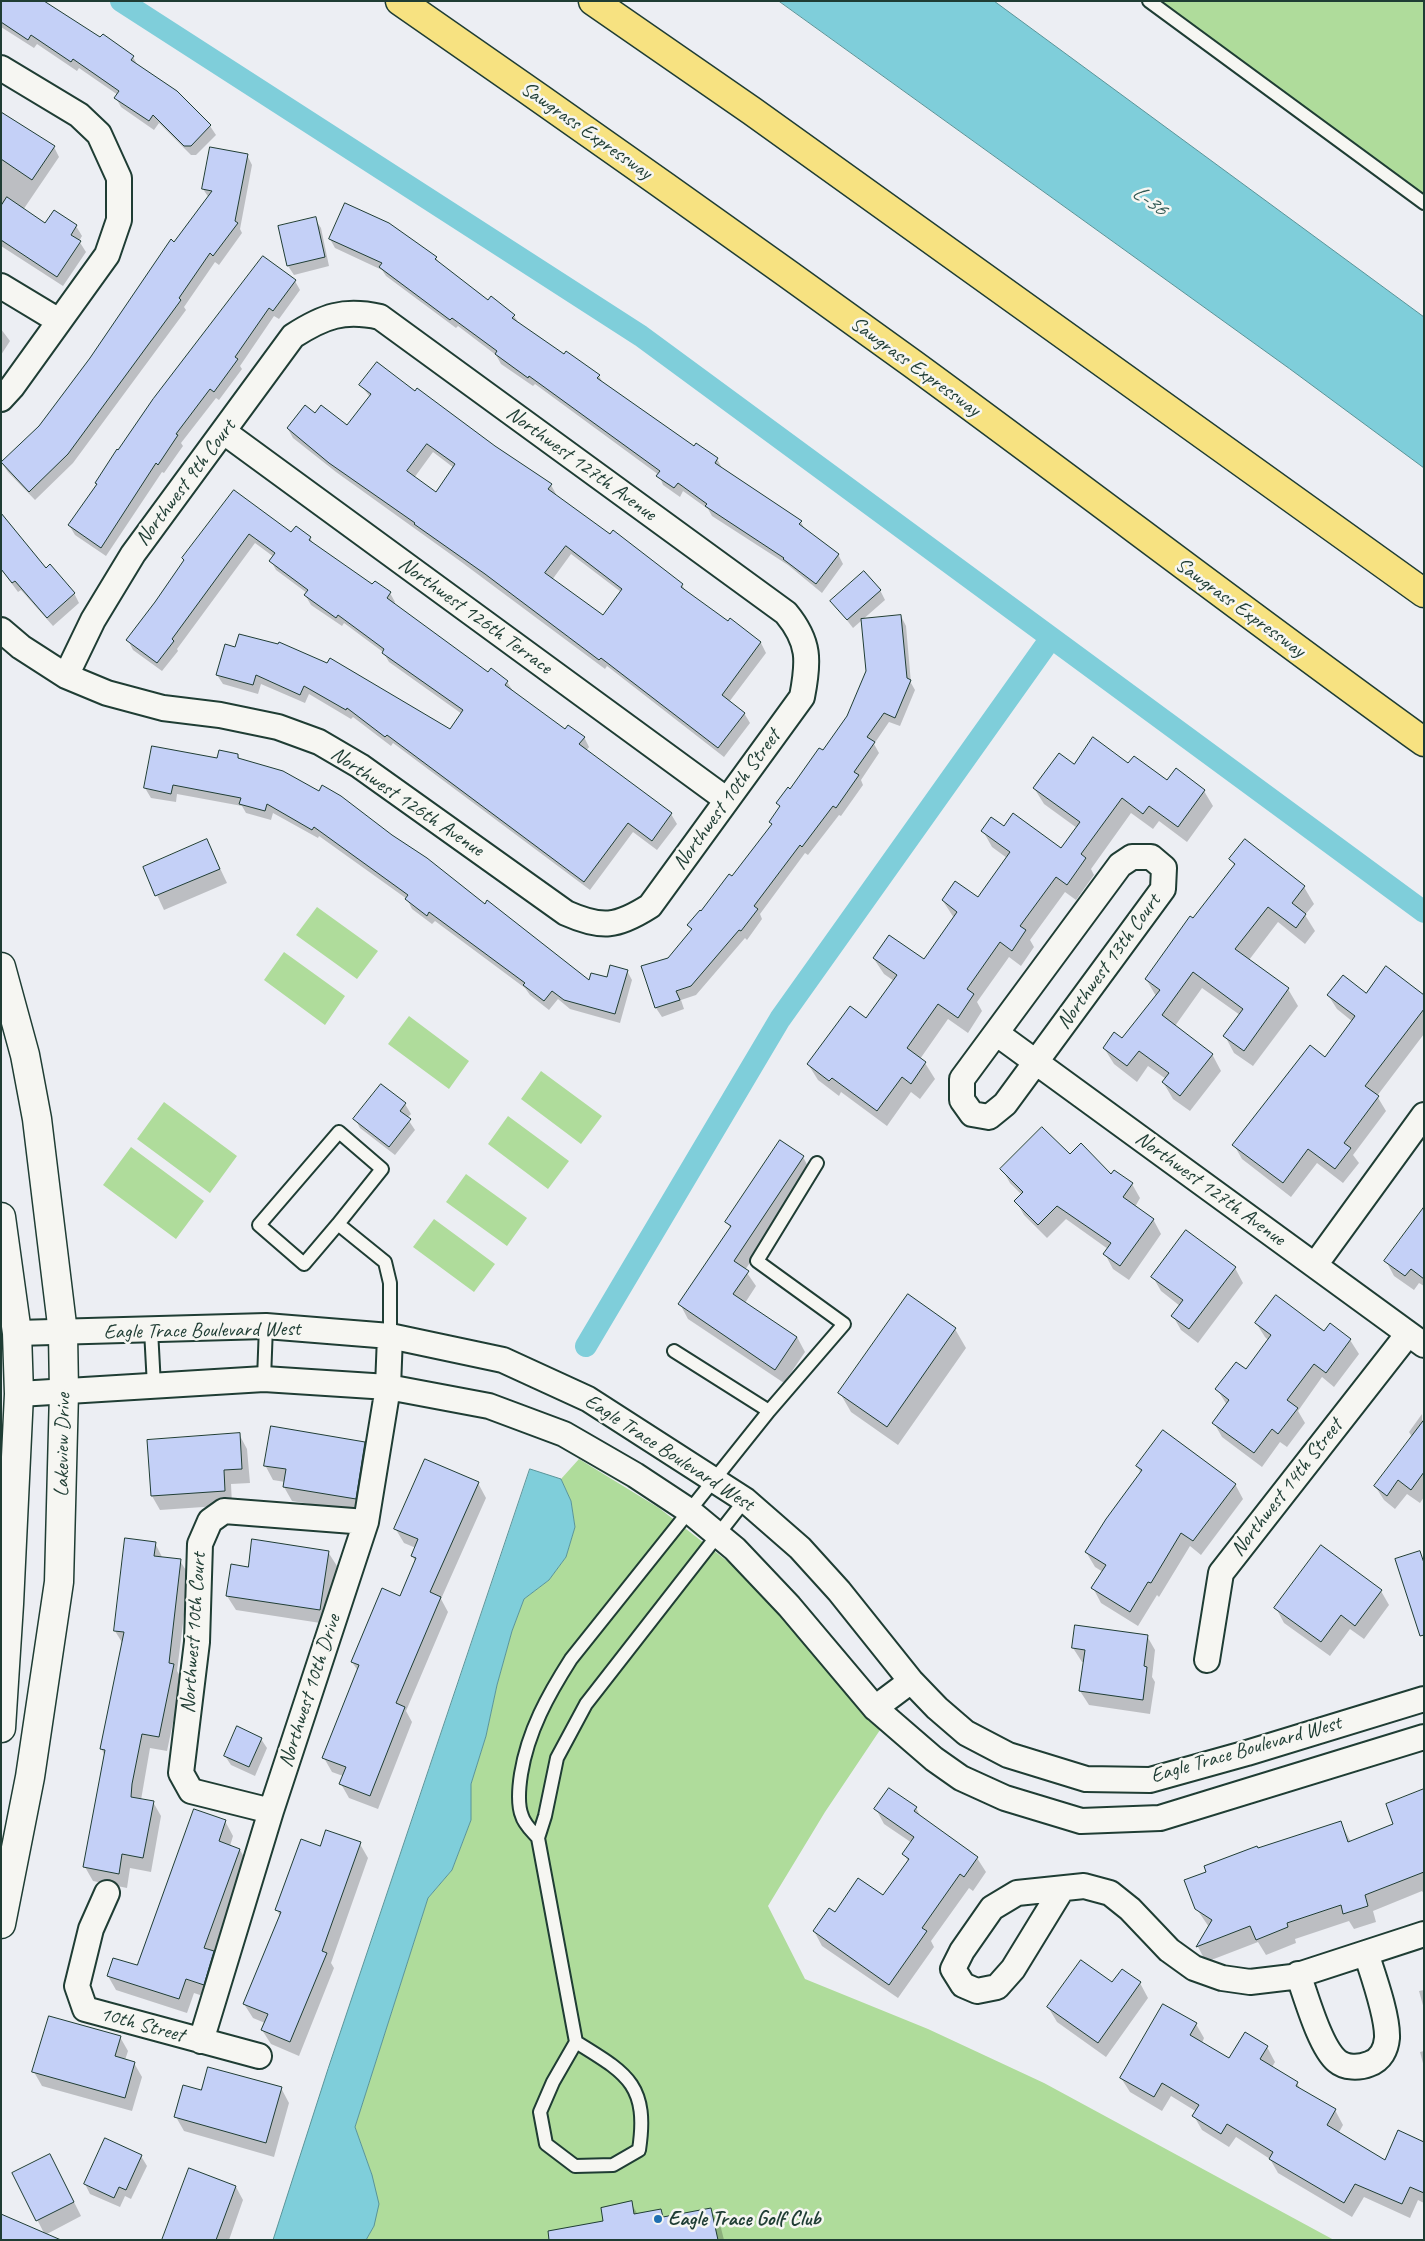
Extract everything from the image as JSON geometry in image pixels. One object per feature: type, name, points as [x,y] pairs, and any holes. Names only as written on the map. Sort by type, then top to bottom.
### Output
[{"type":"highway","name":"Sawgrass Expressway","points":[[400,1],[593,135],[898,354],[1264,626],[1424,742]]},
{"type":"highway","points":[[593,1],[760,117],[1424,593]]},
{"type":"street","points":[[1,68],[79,115],[99,134],[119,178],[119,220],[107,255],[12,388],[1,399]]},
{"type":"street","points":[[1,286],[59,321]]},
{"type":"street","name":"Northwest 127th Avenue","points":[[335,316],[358,312],[380,317],[786,613],[798,628],[806,648]]},
{"type":"street","name":"Northwest 9th Court","points":[[66,676],[93,620],[133,554],[293,336],[313,323],[335,316]]},
{"type":"street","name":"Northwest 126th Terrace","points":[[224,432],[727,800]]},
{"type":"street","name":"Northwest 126th Avenue","points":[[1,630],[22,647],[66,676],[107,693],[163,708],[220,714],[278,727],[319,742],[360,766],[566,913],[588,923],[608,924]]},
{"type":"street","name":"Northwest 10th Street","points":[[608,924],[631,918],[650,906],[802,697],[806,674],[806,648]]},
{"type":"street","name":"Northwest 13th Court","points":[[1132,857],[1151,857],[1164,868],[1163,889],[1036,1062],[1000,1109],[989,1118],[972,1114],[962,1100],[962,1080],[996,1033],[1120,865],[1132,857]]},
{"type":"street","name":"Lakeview Drive","points":[[1,966],[25,1055],[37,1119],[63,1333],[64,1392],[59,1582],[30,1776],[1,1924]]},
{"type":"street","name":"Northwest 127th Avenue","points":[[996,1033],[1416,1340]]},
{"type":"street","points":[[1315,1265],[1424,1115]]},
{"type":"street","points":[[1,1217],[17,1333],[18,1394],[10,1595],[1,1728]]},
{"type":"street","name":"Eagle Trace Boulevard West","points":[[17,1333],[266,1326],[390,1336],[503,1360],[588,1399],[714,1478],[745,1500],[800,1548],[839,1591],[911,1681],[937,1708],[966,1733],[1008,1755],[1086,1779],[1150,1780],[1247,1753],[1424,1699]]},
{"type":"street","name":"Northwest 10th Drive","points":[[201,2041],[271,1811],[366,1522],[388,1387],[390,1336]]},
{"type":"street","name":"Northwest 14th Street","points":[[1207,1660],[1221,1573],[1416,1340]]},
{"type":"street","name":"Eagle Trace Boulevard West","points":[[18,1394],[264,1379],[388,1387],[489,1406],[564,1434],[635,1474],[688,1510],[735,1549],[790,1606],[875,1708],[934,1759],[961,1778],[1005,1798],[1081,1822],[1160,1818],[1424,1737]]},
{"type":"street","name":"Northwest 10th Court","points":[[271,1811],[191,1791],[181,1773],[197,1642],[200,1544],[210,1521],[224,1511],[366,1522]]},
{"type":"street","points":[[875,1708],[911,1681]]},
{"type":"street","points":[[1062,1889],[1014,1969],[997,1987],[977,1991],[963,1985],[953,1969],[962,1951],[992,1908],[1017,1892],[1084,1886],[1110,1893],[1130,1909],[1169,1950],[1194,1968],[1222,1978],[1250,1982],[1298,1974],[1424,1934]]},
{"type":"street","name":"10th Street","points":[[107,1893],[91,1929],[77,1986],[85,2009],[259,2056]]},
{"type":"street","points":[[1298,1974],[1323,2041],[1330,2053],[1337,2061],[1346,2066],[1366,2066],[1380,2058],[1387,2039],[1385,2021],[1366,1952]]},
{"type":"lane","points":[[1149,1],[1424,203]]},
{"type":"lane","points":[[339,1132],[382,1170],[338,1224],[304,1264],[259,1225],[339,1132]]},
{"type":"lane","points":[[576,2042],[618,2069],[636,2092],[643,2124],[639,2150],[613,2165],[575,2166],[546,2144],[540,2112],[576,2042],[538,1838],[522,1817],[518,1790],[524,1754],[536,1721],[552,1689],[571,1659],[714,1478],[844,1324],[757,1261],[817,1163]]},
{"type":"lane","points":[[338,1224],[385,1262],[390,1284],[390,1336]]},
{"type":"lane","points":[[264,1379],[266,1326]]},
{"type":"lane","points":[[151,1330],[154,1386]]},
{"type":"lane","points":[[674,1351],[769,1411]]},
{"type":"lane","points":[[538,1838],[545,1816],[557,1758],[586,1704],[745,1500]]},
{"type":"green space","points":[[1149,1],[1424,1],[1424,203]]},
{"type":"green space","points":[[317,907],[378,951],[357,979],[296,935]]},
{"type":"green space","points":[[284,952],[345,996],[325,1025],[264,980]]},
{"type":"green space","points":[[409,1016],[469,1061],[449,1089],[388,1044]]},
{"type":"green space","points":[[541,1071],[602,1116],[581,1144],[521,1099]]},
{"type":"green space","points":[[164,1102],[237,1156],[210,1193],[137,1139]]},
{"type":"green space","points":[[508,1116],[569,1161],[548,1189],[488,1144]]},
{"type":"green space","points":[[131,1147],[204,1201],[176,1239],[103,1185]]},
{"type":"green space","points":[[466,1174],[527,1218],[507,1246],[446,1202]]},
{"type":"green space","points":[[434,1219],[495,1264],[474,1292],[413,1247]]},
{"type":"green space","name":"Eagle Trace Golf Club","points":[[579,1459],[659,1508],[785,1606],[880,1730],[825,1812],[768,1906],[805,1979],[928,2029],[1044,2083],[1334,2240],[366,2240],[374,2226],[372,2175],[355,2127],[428,1898],[452,1870],[471,1820],[471,1784],[486,1736],[497,1685],[512,1631],[524,1599],[549,1580],[566,1557],[575,1527],[571,1501],[561,1479]]},
{"type":"water","name":"L-36","points":[[779,1],[994,1],[1424,317],[1424,468],[1290,369]]},
{"type":"water","points":[[530,1469],[561,1479],[571,1501],[575,1527],[566,1557],[549,1580],[524,1599],[512,1631],[497,1685],[486,1736],[471,1784],[471,1820],[452,1870],[428,1898],[355,2127],[372,2175],[379,2204],[374,2226],[366,2240],[273,2240],[328,2069]]},
{"type":"building","points":[[1,1],[44,1],[100,37],[103,34],[134,56],[131,60],[177,91],[211,125],[191,146],[184,146],[153,115],[149,121],[114,98],[119,91],[73,59],[71,62],[31,35],[28,40],[1,22]]},
{"type":"building","points":[[1,112],[55,146],[32,180],[1,159]]},
{"type":"building","points":[[210,147],[248,154],[235,221],[238,223],[213,256],[210,253],[179,298],[181,300],[68,454],[29,492],[1,462],[39,426],[90,358],[171,239],[174,242],[212,191],[202,189]]},
{"type":"building","points":[[7,197],[45,223],[54,210],[77,225],[71,235],[81,241],[57,277],[1,240],[1,206]]},
{"type":"building","points":[[345,203],[389,223],[437,257],[435,259],[488,300],[491,296],[515,315],[512,318],[564,354],[566,351],[600,375],[597,378],[694,446],[696,443],[718,458],[715,463],[802,521],[799,524],[839,554],[816,584],[784,558],[705,506],[707,504],[678,483],[674,488],[656,476],[660,471],[529,376],[528,378],[495,354],[497,351],[452,318],[450,320],[379,267],[382,263],[329,239]]},
{"type":"building","points":[[316,217],[325,257],[287,266],[278,226]]},
{"type":"building","points":[[263,256],[296,280],[273,311],[269,308],[235,357],[238,359],[214,392],[210,389],[176,434],[178,435],[158,465],[156,463],[101,548],[68,525],[97,484],[95,483],[117,449],[153,399]]},
{"type":"building","points":[[377,362],[415,391],[417,388],[495,446],[552,484],[548,489],[610,534],[613,530],[683,584],[681,587],[728,621],[730,618],[761,642],[722,695],[745,713],[718,748],[601,658],[599,660],[485,574],[329,463],[287,428],[305,405],[315,413],[321,405],[347,425],[371,394],[359,385]],"holes":[[[427,444],[455,464],[436,492],[407,471]],[[566,546],[622,589],[603,615],[545,573]]]},
{"type":"building","points":[[234,490],[291,532],[296,526],[311,537],[309,540],[372,584],[375,581],[391,592],[387,598],[488,672],[491,668],[508,681],[505,685],[565,729],[568,725],[585,737],[579,744],[672,813],[652,841],[628,823],[584,882],[387,735],[385,737],[347,708],[346,710],[304,686],[300,695],[256,675],[253,685],[216,675],[225,644],[235,647],[239,634],[278,644],[279,642],[327,663],[330,658],[450,729],[463,710],[382,653],[384,649],[338,615],[336,618],[304,595],[308,590],[269,561],[275,553],[249,534],[172,639],[174,641],[157,663],[126,640],[184,560],[182,558]]},
{"type":"building","points":[[1,513],[46,568],[50,564],[75,593],[47,618],[15,581],[12,583],[1,569]]},
{"type":"building","points":[[864,571],[881,590],[847,620],[830,601]]},
{"type":"building","points":[[901,615],[907,678],[911,680],[895,718],[884,713],[867,737],[875,742],[854,772],[859,775],[836,808],[833,806],[802,847],[800,845],[754,906],[758,909],[741,931],[739,930],[691,986],[676,991],[680,1000],[655,1008],[641,966],[668,958],[692,929],[687,925],[701,911],[729,874],[732,876],[772,824],[769,822],[780,806],[776,803],[788,787],[790,789],[819,748],[823,750],[847,716],[866,671],[861,619]]},
{"type":"building","points":[[1093,737],[1128,763],[1134,756],[1167,780],[1176,768],[1205,790],[1178,827],[1149,806],[1143,814],[1122,798],[1081,854],[1086,858],[1067,885],[1056,877],[1020,926],[1026,930],[1012,951],[1000,942],[967,989],[974,994],[958,1018],[938,1004],[907,1048],[926,1062],[911,1084],[902,1077],[877,1111],[832,1078],[829,1081],[807,1064],[850,1006],[866,1018],[897,975],[873,958],[889,935],[924,959],[957,912],[942,900],[955,881],[978,897],[1010,852],[981,831],[991,817],[1004,826],[1013,813],[1061,848],[1080,822],[1033,788],[1059,753],[1074,764]]},
{"type":"building","points":[[152,746],[217,758],[219,750],[238,754],[238,758],[283,771],[319,791],[322,785],[341,796],[392,835],[427,858],[485,904],[487,900],[589,980],[591,973],[607,977],[610,965],[628,970],[615,1014],[564,1000],[552,991],[544,1001],[523,985],[525,983],[429,912],[427,916],[405,899],[408,895],[314,827],[312,830],[267,804],[265,811],[239,804],[241,798],[173,785],[171,794],[144,788]]},
{"type":"building","points":[[207,839],[220,869],[155,896],[143,867]]},
{"type":"building","points":[[1245,839],[1305,886],[1292,903],[1306,914],[1296,928],[1268,907],[1235,949],[1289,988],[1244,1051],[1223,1036],[1243,1009],[1193,972],[1162,1015],[1213,1054],[1180,1096],[1162,1082],[1169,1073],[1139,1051],[1127,1066],[1103,1048],[1114,1032],[1122,1038],[1160,990],[1145,979],[1190,916],[1193,918],[1235,864],[1229,859]]},
{"type":"building","points":[[1386,966],[1424,995],[1424,1009],[1365,1086],[1379,1096],[1344,1143],[1351,1148],[1335,1169],[1308,1149],[1283,1183],[1232,1145],[1310,1045],[1325,1057],[1355,1016],[1327,995],[1343,975],[1366,993]]},
{"type":"building","points":[[381,1084],[406,1103],[400,1111],[411,1119],[389,1147],[353,1119]]},
{"type":"building","points":[[1042,1127],[1070,1154],[1081,1143],[1111,1174],[1114,1170],[1133,1183],[1123,1197],[1154,1219],[1120,1266],[1103,1254],[1111,1243],[1057,1206],[1038,1225],[1014,1201],[1023,1192],[1000,1169]]},
{"type":"building","points":[[780,1140],[804,1156],[734,1261],[749,1271],[733,1294],[797,1337],[775,1370],[678,1304],[731,1226],[725,1222]]},
{"type":"building","points":[[1424,1207],[1424,1279],[1411,1269],[1405,1276],[1384,1261]]},
{"type":"building","points":[[1186,1230],[1236,1267],[1189,1329],[1171,1316],[1183,1300],[1151,1277]]},
{"type":"building","points":[[908,1294],[956,1328],[887,1427],[838,1393]]},
{"type":"building","points":[[1276,1295],[1324,1331],[1330,1323],[1351,1339],[1326,1373],[1314,1364],[1287,1400],[1298,1408],[1278,1434],[1272,1429],[1254,1453],[1212,1423],[1229,1400],[1215,1389],[1236,1362],[1246,1369],[1271,1335],[1255,1323]]},
{"type":"building","points":[[1424,1420],[1424,1472],[1411,1490],[1398,1480],[1387,1496],[1374,1486]]},
{"type":"building","points":[[271,1426],[365,1442],[356,1499],[283,1487],[286,1469],[264,1466]]},
{"type":"building","points":[[1163,1430],[1236,1484],[1193,1541],[1181,1533],[1151,1583],[1148,1582],[1130,1612],[1091,1588],[1106,1565],[1085,1552],[1106,1519],[1142,1470],[1136,1466]]},
{"type":"building","points":[[240,1433],[242,1469],[224,1470],[225,1491],[151,1496],[147,1440]]},
{"type":"building","points":[[425,1459],[479,1482],[430,1592],[441,1597],[396,1703],[405,1707],[370,1796],[339,1784],[346,1767],[322,1758],[359,1665],[351,1662],[382,1588],[400,1596],[416,1558],[411,1556],[418,1539],[394,1529]]},
{"type":"building","points":[[125,1538],[156,1542],[154,1556],[181,1559],[169,1663],[174,1664],[159,1737],[142,1734],[132,1784],[131,1797],[154,1801],[143,1858],[122,1854],[119,1874],[83,1867],[105,1750],[100,1749],[124,1632],[114,1631]]},
{"type":"building","points":[[252,1539],[329,1551],[320,1610],[226,1596],[231,1564],[248,1567]]},
{"type":"building","points":[[1321,1545],[1382,1590],[1355,1626],[1341,1615],[1321,1642],[1274,1608]]},
{"type":"building","points":[[1420,1551],[1424,1563],[1424,1635],[1420,1636],[1395,1559]]},
{"type":"building","points":[[1075,1625],[1148,1635],[1144,1666],[1147,1667],[1143,1700],[1079,1691],[1085,1650],[1072,1648]]},
{"type":"building","points":[[237,1726],[262,1738],[249,1767],[224,1756]]},
{"type":"building","points":[[889,1788],[917,1807],[914,1811],[978,1857],[964,1877],[960,1874],[922,1928],[927,1931],[889,1985],[813,1931],[829,1908],[835,1912],[858,1878],[883,1895],[909,1859],[902,1854],[914,1837],[874,1809]]},
{"type":"building","points":[[1424,1789],[1424,1872],[1365,1895],[1368,1906],[1343,1914],[1341,1905],[1287,1923],[1288,1927],[1256,1940],[1250,1926],[1196,1947],[1212,1920],[1195,1909],[1184,1880],[1206,1872],[1204,1866],[1257,1846],[1258,1848],[1341,1821],[1348,1842],[1393,1824],[1386,1804]]},
{"type":"building","points":[[194,1809],[226,1820],[219,1841],[240,1849],[204,1948],[214,1951],[204,1985],[186,1979],[179,1999],[107,1976],[113,1958],[137,1965]]},
{"type":"building","points":[[326,1830],[361,1842],[322,1951],[327,1953],[290,2042],[261,2030],[268,2014],[243,2004],[281,1912],[275,1910],[301,1839],[320,1846]]},
{"type":"building","points":[[1081,1960],[1112,1982],[1122,1969],[1141,1982],[1098,2043],[1047,2007]]},
{"type":"building","points":[[1163,2004],[1197,2023],[1190,2035],[1229,2058],[1245,2032],[1268,2046],[1260,2059],[1298,2082],[1296,2086],[1336,2109],[1327,2125],[1385,2160],[1398,2130],[1424,2142],[1424,2193],[1410,2187],[1402,2204],[1355,2184],[1344,2203],[1269,2159],[1273,2152],[1227,2124],[1221,2134],[1192,2116],[1199,2105],[1162,2083],[1154,2097],[1120,2078]]},
{"type":"building","points":[[49,2016],[121,2036],[115,2056],[135,2062],[125,2098],[32,2072]]},
{"type":"building","points":[[208,2067],[282,2087],[266,2143],[174,2117],[183,2085],[201,2090]]},
{"type":"building","points":[[105,2138],[142,2155],[126,2190],[119,2187],[114,2198],[84,2184]]},
{"type":"building","points":[[50,2154],[74,2202],[36,2221],[12,2173]]},
{"type":"building","points":[[189,2168],[236,2186],[216,2240],[162,2240]]},
{"type":"building","name":"Eagle Trace Golf Club","points":[[632,2201],[634,2214],[661,2209],[663,2217],[711,2208],[718,2240],[549,2240],[548,2231],[603,2221],[601,2208]]},
{"type":"building","points":[[1,2214],[61,2240],[1,2240]]},
{"type":"waterway","points":[[121,1],[641,336],[1424,912]]},
{"type":"waterway","points":[[586,1346],[780,1019],[1051,638]]},
{"type":"place","name":"Eagle Trace Golf Club","points":[[658,2219]]}]
